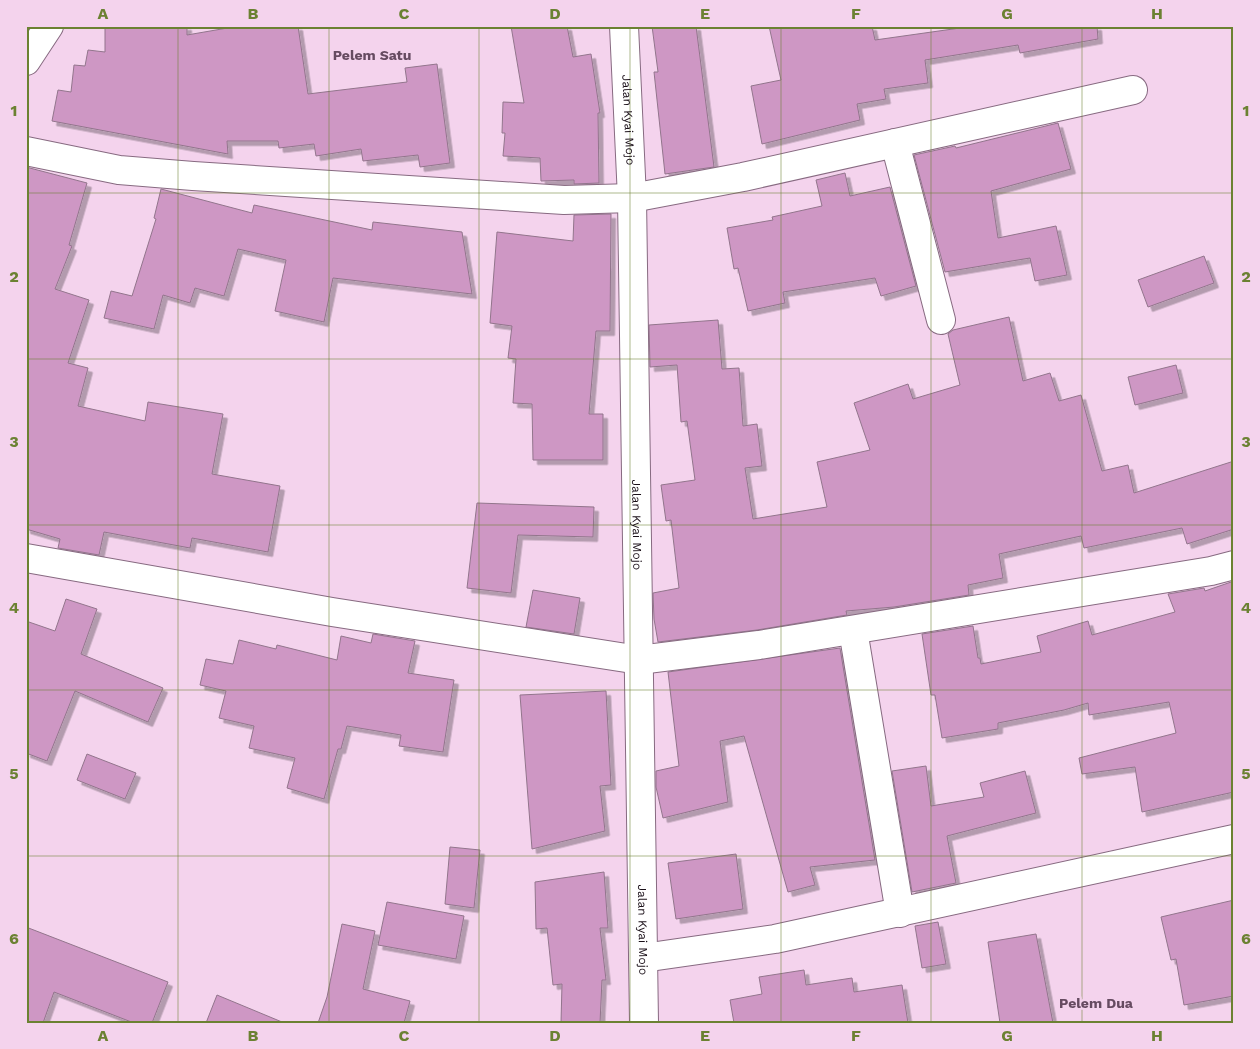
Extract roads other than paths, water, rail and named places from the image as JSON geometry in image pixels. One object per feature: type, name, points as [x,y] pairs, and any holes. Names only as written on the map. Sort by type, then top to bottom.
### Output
[{"type":"street","points":[[26,61],[49,26]]},
{"type":"street","name":"Jalan Kyai Mojo","points":[[624,26],[632,198],[644,1023]]},
{"type":"street","points":[[26,151],[119,170],[193,176],[564,200],[632,198],[743,177],[1133,90]]},
{"type":"street","points":[[895,143],[942,320]]},
{"type":"street","points":[[26,558],[332,612],[639,660],[852,630],[1234,565]]},
{"type":"street","points":[[852,630],[900,914]]},
{"type":"street","points":[[643,958],[775,939],[900,914],[1234,838]]},
{"type":"district","name":"Pelem Satu","points":[[372,55]]},
{"type":"district","name":"Pelem Dua","points":[[1096,1003]]}]
